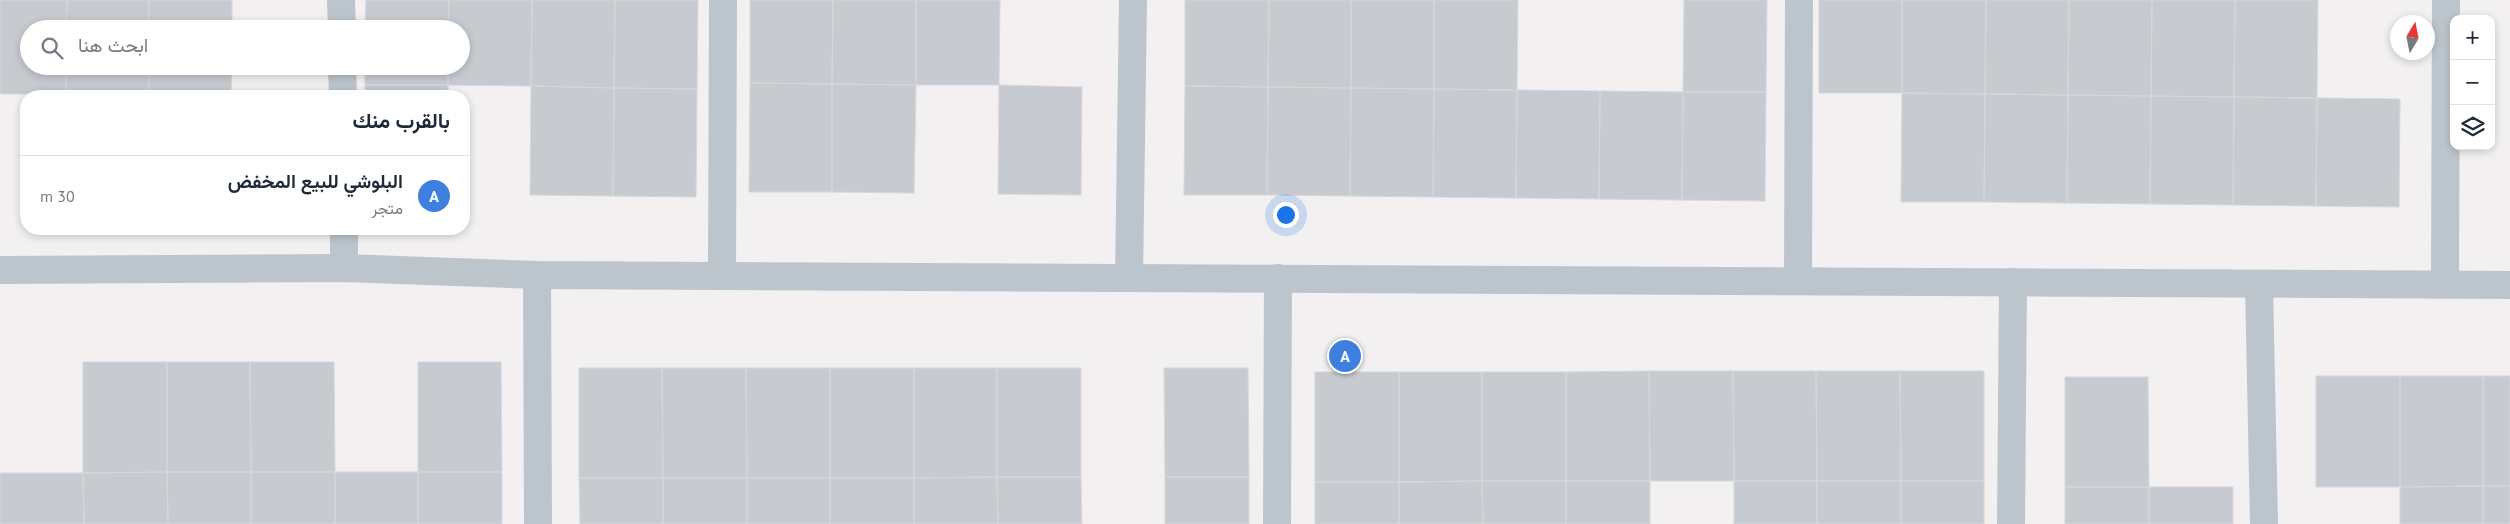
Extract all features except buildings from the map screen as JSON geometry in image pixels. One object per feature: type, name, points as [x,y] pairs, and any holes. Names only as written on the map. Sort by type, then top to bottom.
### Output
[{"type":"street","points":[[341,0],[342,20]]},
{"type":"street","points":[[722,276],[723,0]]},
{"type":"street","points":[[1129,278],[1133,0]]},
{"type":"street","points":[[1798,281],[1799,0]]},
{"type":"street","points":[[2445,284],[2446,0]]},
{"type":"street","points":[[342,75],[343,90]]},
{"type":"street","points":[[344,235],[344,268]]},
{"type":"street","points":[[0,270],[344,268],[537,275],[2510,285]]},
{"type":"street","points":[[537,275],[538,524]]},
{"type":"street","points":[[1277,524],[1278,278]]},
{"type":"street","points":[[2011,524],[2013,282]]},
{"type":"street","points":[[2259,284],[2264,524]]},
{"type":"place","name":"البلوشي للبيع المخفض","points":[[1345,356]]}]
